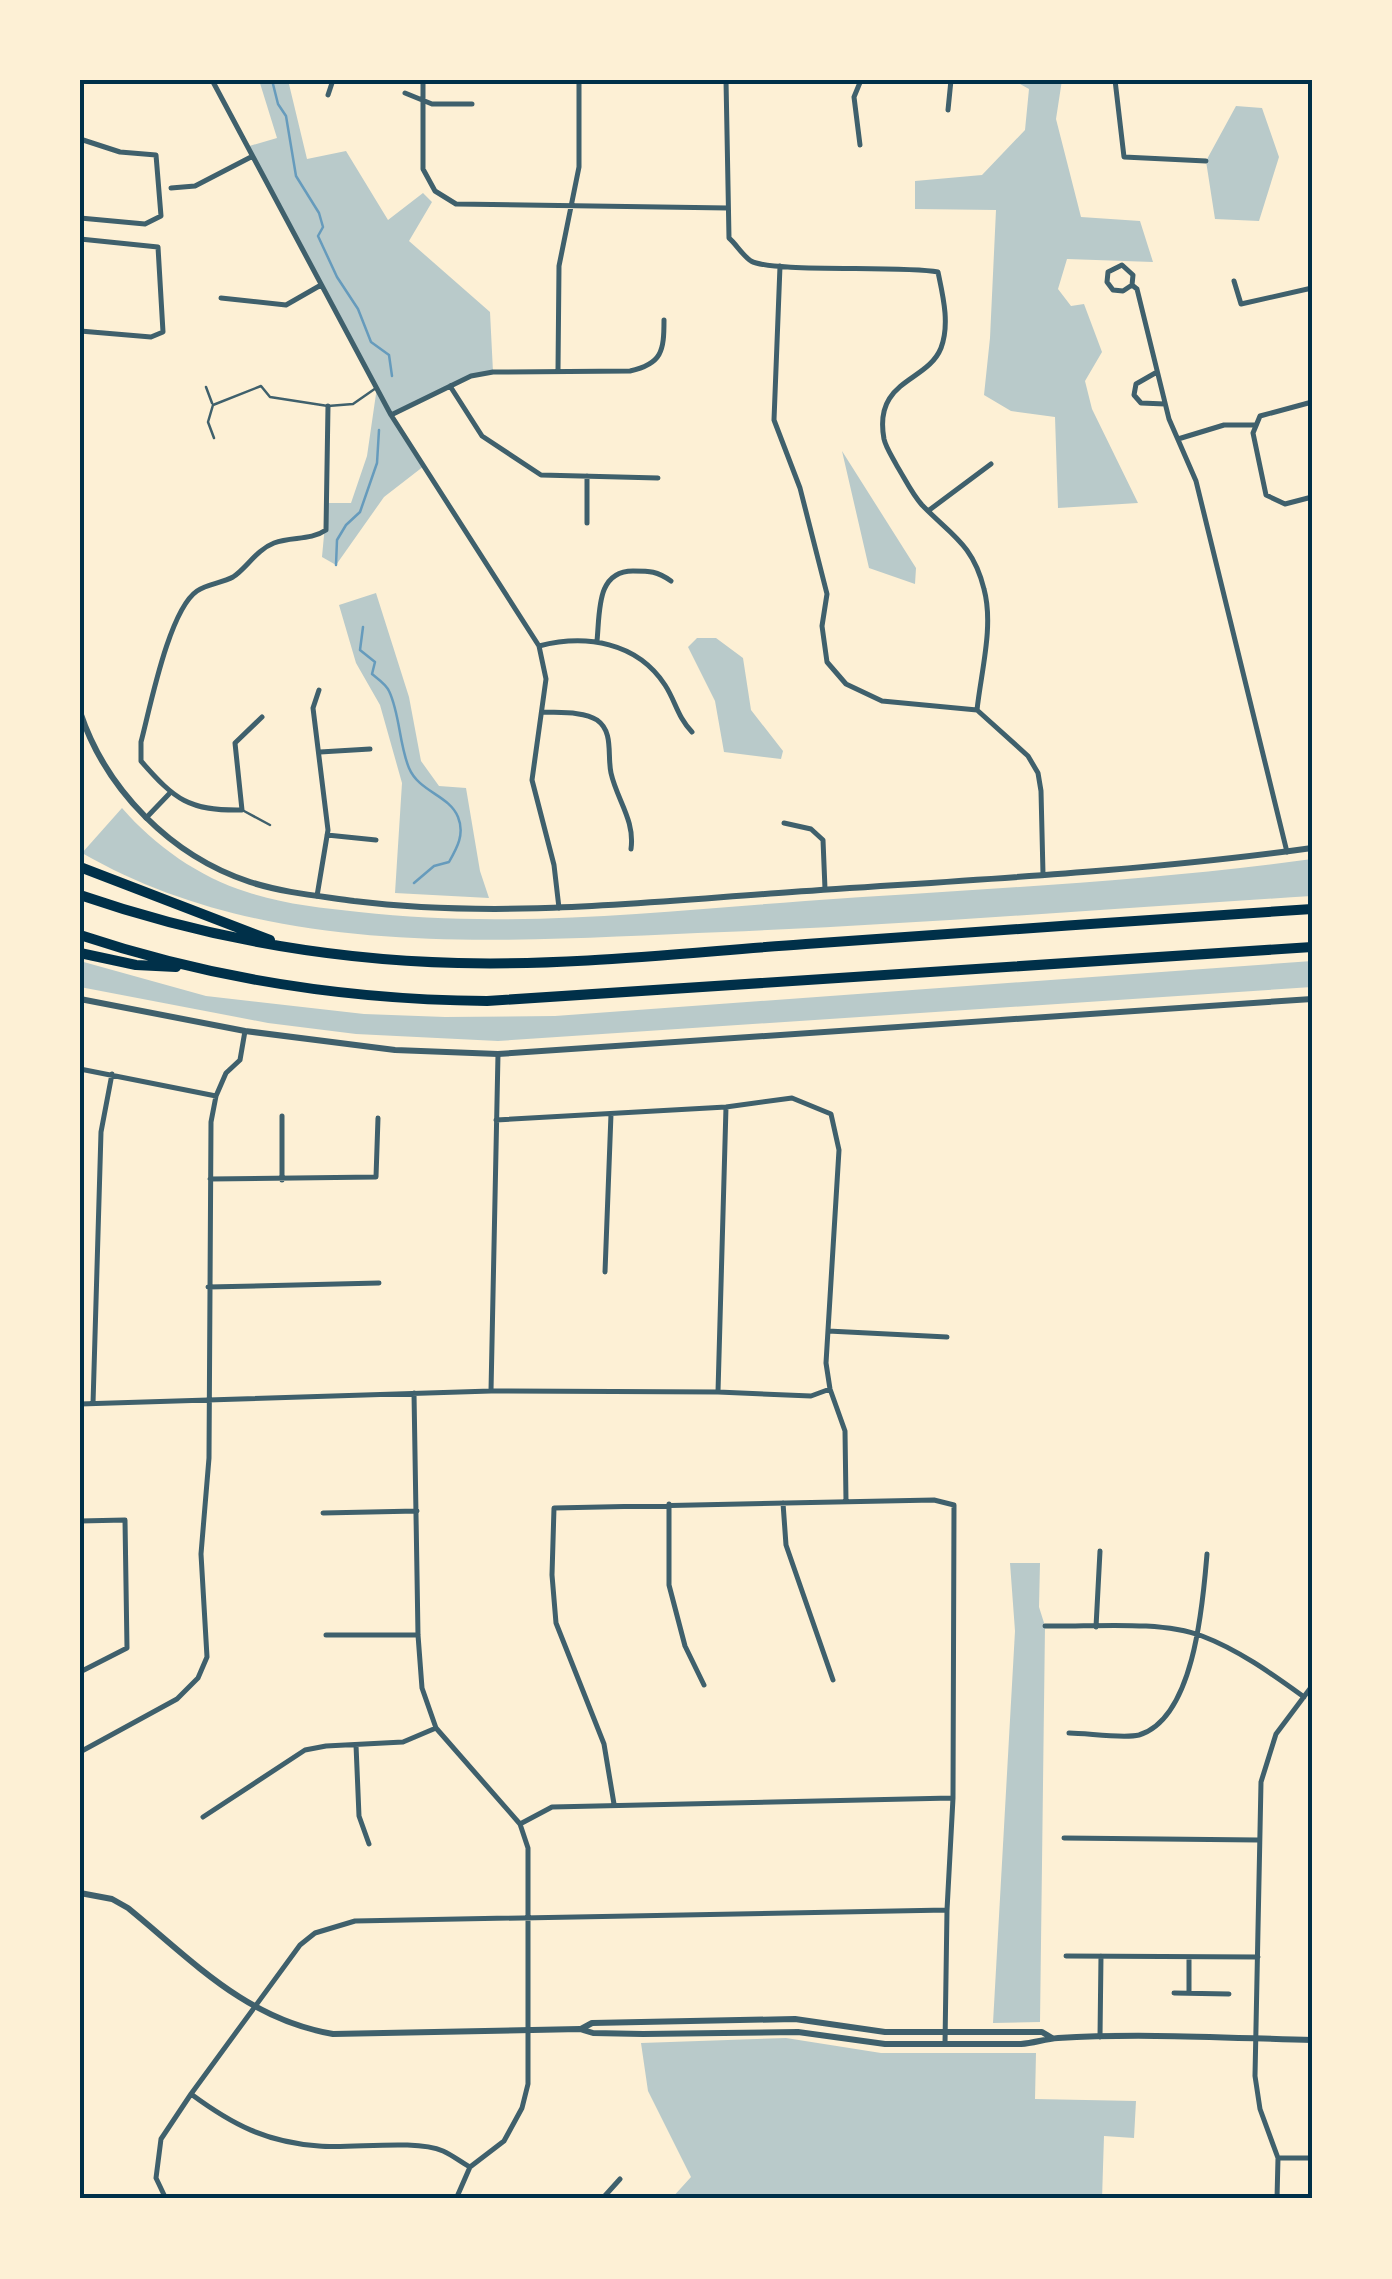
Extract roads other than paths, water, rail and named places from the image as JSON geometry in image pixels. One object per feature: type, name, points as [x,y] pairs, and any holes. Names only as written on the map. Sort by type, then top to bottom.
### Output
[{"type":"highway","points":[[80,867],[284,946]]},
{"type":"highway","points":[[80,895],[186,926],[284,946],[396,960],[533,962],[1312,908]]},
{"type":"highway","points":[[80,935],[192,967],[276,984],[350,994],[498,1001],[1312,946]]},
{"type":"highway","points":[[80,953],[136,965],[192,967]]},
{"type":"street","points":[[212,80],[392,414],[540,646],[546,679],[533,765],[533,792],[554,865],[559,908]]},
{"type":"street","points":[[328,95],[332,80]]},
{"type":"street","points":[[423,80],[423,169],[435,191],[456,204],[728,208]]},
{"type":"street","points":[[558,370],[559,266],[579,167],[579,80]]},
{"type":"street","points":[[726,80],[730,238],[752,262],[938,272],[944,306],[942,346],[931,363],[894,392],[886,404],[884,438],[918,501],[954,532],[967,549],[984,588],[988,617],[977,710]]},
{"type":"street","points":[[860,80],[854,97],[860,145]]},
{"type":"street","points":[[948,110],[951,80]]},
{"type":"street","points":[[1115,80],[1124,156],[1206,161]]},
{"type":"street","points":[[405,93],[432,104],[472,104]]},
{"type":"street","points":[[80,139],[120,152],[156,155],[160,216],[145,224],[80,218]]},
{"type":"street","points":[[171,188],[196,186],[251,156]]},
{"type":"street","points":[[80,239],[158,247],[163,332],[151,338],[80,331]]},
{"type":"street","points":[[1117,265],[1127,267],[1133,275],[1132,285],[1124,292],[1113,290],[1107,282],[1108,272],[1117,265]]},
{"type":"street","points":[[780,266],[774,420],[800,488],[827,594],[822,626],[827,662],[846,684],[882,700],[977,710],[1028,756],[1038,774],[1043,874]]},
{"type":"street","points":[[1234,280],[1241,304],[1312,288]]},
{"type":"street","points":[[221,298],[286,304],[321,285]]},
{"type":"street","points":[[1132,285],[1137,289],[1165,404],[1196,481],[1287,852]]},
{"type":"street","points":[[392,414],[470,376],[558,370],[630,372],[649,367],[660,356],[664,320]]},
{"type":"street","points":[[1157,372],[1136,384],[1134,396],[1141,403],[1165,404]]},
{"type":"street","points":[[450,386],[482,436],[542,475],[658,478]]},
{"type":"street","points":[[1312,402],[1260,416],[1252,433],[1266,494],[1286,504],[1312,498]]},
{"type":"street","points":[[262,717],[235,743],[242,810],[208,811],[170,794],[141,761],[141,742],[171,632],[186,601],[198,590],[235,576],[274,543],[318,536],[326,530],[328,406]]},
{"type":"street","points":[[1178,439],[1224,426],[1256,426]]},
{"type":"street","points":[[928,511],[991,464]]},
{"type":"street","points":[[586,523],[588,476]]},
{"type":"street","points":[[597,640],[602,592],[609,578],[622,571],[657,570],[671,581]]},
{"type":"street","points":[[540,646],[564,640],[597,640],[629,651],[664,682],[678,717],[692,732]]},
{"type":"street","points":[[317,896],[327,835],[313,708],[319,690]]},
{"type":"street","points":[[80,712],[110,774],[146,818],[187,851],[248,881],[317,896],[435,908],[559,908],[1164,866],[1312,848]]},
{"type":"street","points":[[542,712],[584,715],[600,722],[608,736],[610,772],[634,831],[631,849]]},
{"type":"street","points":[[320,752],[370,749]]},
{"type":"street","points":[[146,818],[170,794]]},
{"type":"street","points":[[784,823],[810,828],[823,840],[825,890]]},
{"type":"street","points":[[327,835],[376,840]]},
{"type":"street","points":[[80,998],[244,1031],[394,1050],[498,1054],[1312,999]]},
{"type":"street","points":[[80,1752],[177,1699],[198,1678],[208,1657],[201,1554],[211,1401],[208,1287],[211,1122],[226,1073],[240,1060],[244,1031]]},
{"type":"street","points":[[491,1391],[498,1054]]},
{"type":"street","points":[[80,1068],[216,1096]]},
{"type":"street","points":[[93,1404],[101,1132],[112,1074]]},
{"type":"street","points":[[496,1120],[726,1107],[792,1098],[831,1114],[838,1150],[826,1363],[830,1389],[845,1431],[846,1500]]},
{"type":"street","points":[[718,1392],[726,1107]]},
{"type":"street","points":[[606,1272],[611,1114]]},
{"type":"street","points":[[282,1116],[282,1180]]},
{"type":"street","points":[[210,1179],[376,1177],[378,1118]]},
{"type":"street","points":[[208,1287],[379,1283]]},
{"type":"street","points":[[828,1331],[948,1337]]},
{"type":"street","points":[[80,1404],[491,1391],[811,1396],[830,1389]]},
{"type":"street","points":[[414,1393],[422,1688],[436,1728],[520,1824],[528,1848],[528,2084],[522,2108],[504,2141],[470,2168],[456,2199]]},
{"type":"street","points":[[614,1804],[604,1744],[556,1623],[552,1575],[554,1508],[846,1500],[934,1500],[954,1505],[945,2044]]},
{"type":"street","points":[[783,1503],[786,1545],[833,1680]]},
{"type":"street","points":[[669,1504],[669,1585],[686,1646],[704,1685]]},
{"type":"street","points":[[323,1513],[417,1511]]},
{"type":"street","points":[[80,1521],[125,1520],[127,1648],[80,1672]]},
{"type":"street","points":[[1096,1627],[1100,1551]]},
{"type":"street","points":[[1069,1733],[1139,1735],[1166,1716],[1191,1665],[1200,1635],[1208,1554]]},
{"type":"street","points":[[1045,1626],[1155,1628],[1200,1635],[1252,1660],[1304,1696]]},
{"type":"street","points":[[326,1635],[418,1635]]},
{"type":"street","points":[[1276,2199],[1278,2158],[1256,2092],[1260,1782],[1276,1734],[1312,1686]]},
{"type":"street","points":[[203,1817],[305,1750],[404,1742],[436,1728]]},
{"type":"street","points":[[356,1746],[359,1816],[370,1844]]},
{"type":"street","points":[[520,1824],[552,1807],[952,1798]]},
{"type":"street","points":[[1064,1838],[1258,1840]]},
{"type":"street","points":[[80,1893],[112,1899],[128,1908],[254,2006],[282,2022],[333,2034],[580,2029],[643,2034],[798,2032],[872,2043],[1042,2043],[1052,2038],[1100,2037],[1312,2040]]},
{"type":"street","points":[[166,2199],[156,2178],[161,2139],[300,1944],[315,1932],[355,1921],[946,1910]]},
{"type":"street","points":[[1066,1956],[1258,1957]]},
{"type":"street","points":[[1100,2037],[1101,1956]]},
{"type":"street","points":[[1188,1993],[1189,1956]]},
{"type":"street","points":[[1174,1993],[1230,1994]]},
{"type":"street","points":[[580,2029],[592,2023],[796,2018],[864,2030],[944,2034],[1042,2032],[1052,2038]]},
{"type":"street","points":[[191,2094],[231,2124],[275,2140],[321,2147],[384,2145],[440,2149],[470,2168]]},
{"type":"street","points":[[1278,2158],[1312,2158]]},
{"type":"street","points":[[602,2199],[620,2179]]},
{"type":"lane","points":[[206,386],[213,405],[208,422],[214,438]]},
{"type":"lane","points":[[213,405],[261,386],[270,397],[328,406],[353,404],[377,388]]},
{"type":"lane","points":[[242,810],[270,825]]},
{"type":"waterway","points":[[272,80],[278,104],[286,116],[296,176],[319,213],[323,227],[318,236],[337,277],[358,309],[371,342],[389,355],[392,376]]},
{"type":"waterway","points":[[336,565],[337,540],[360,512],[377,463],[379,430]]},
{"type":"waterway","points":[[363,627],[360,650],[375,662],[372,674],[389,691],[409,768],[420,783],[448,803],[460,823],[459,841],[449,862],[434,866],[414,883]]}]
